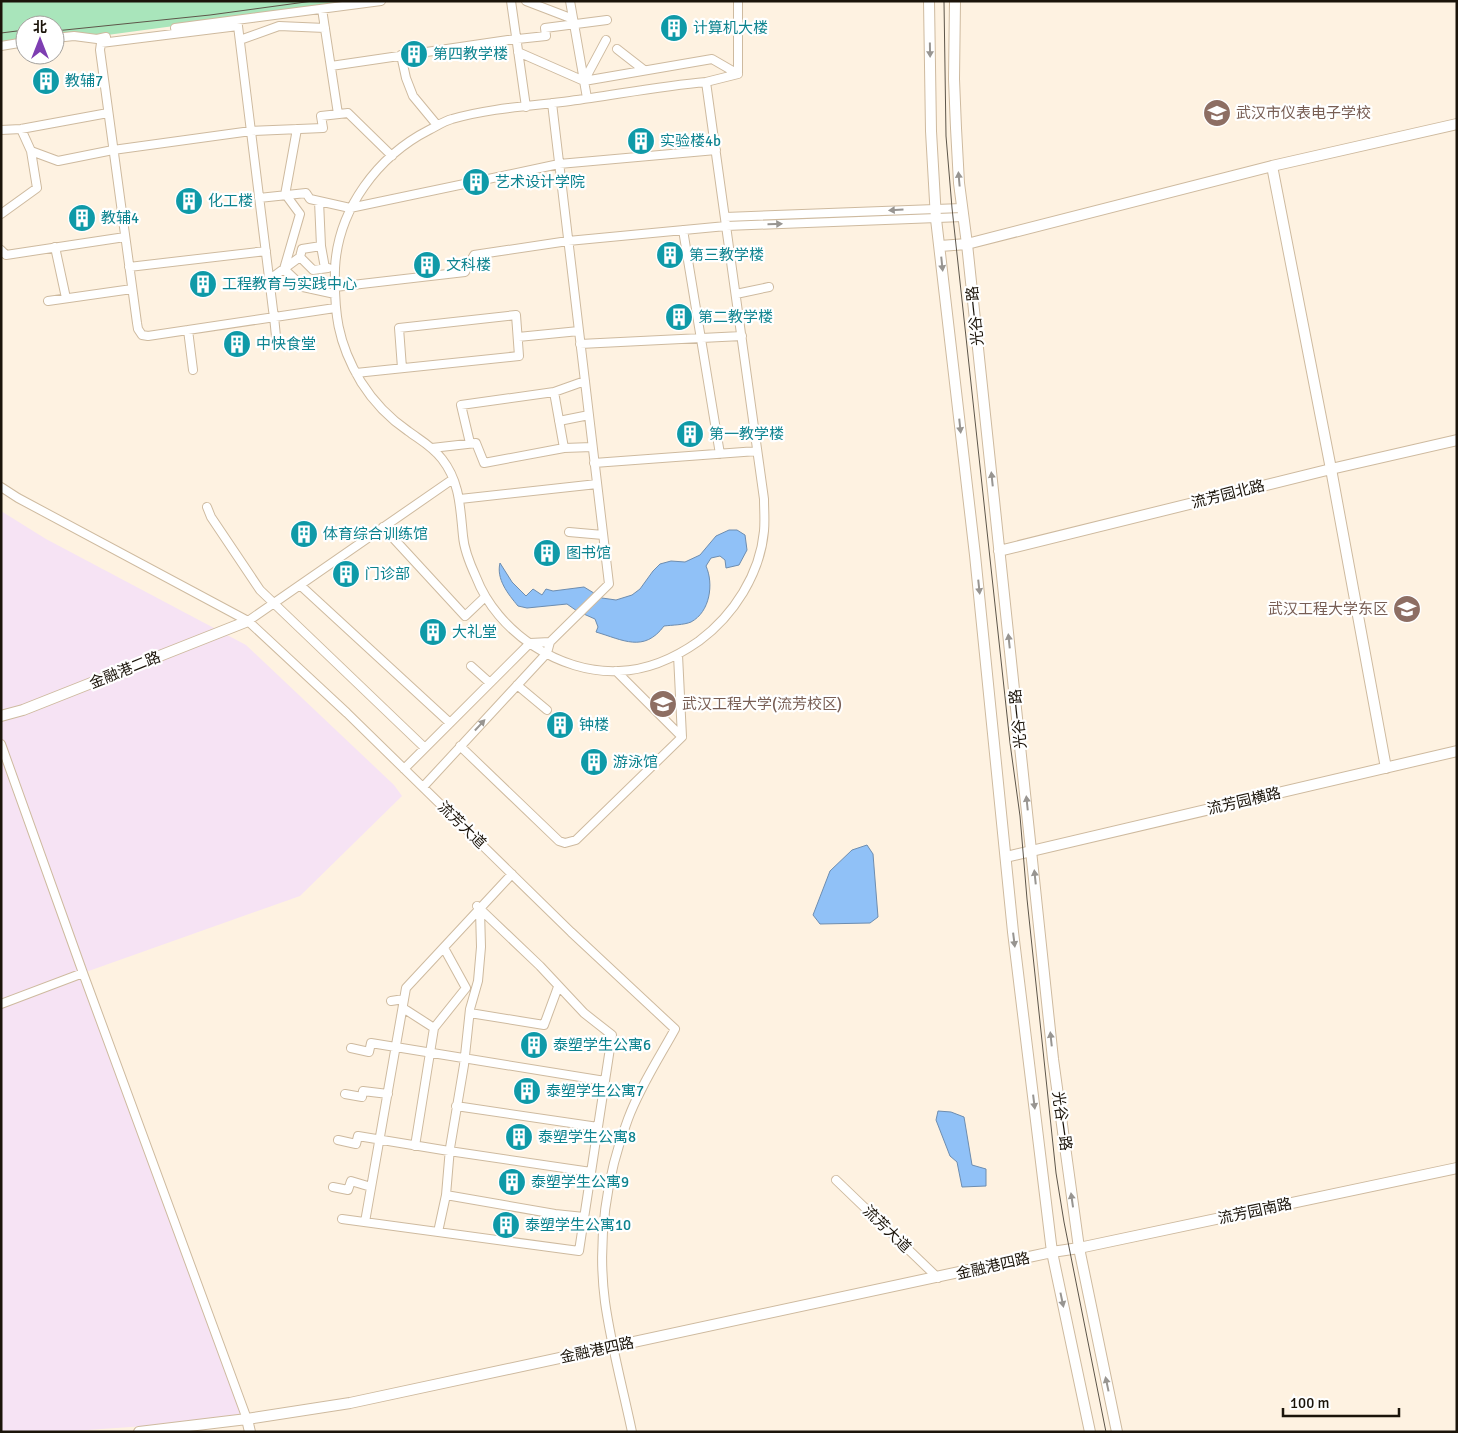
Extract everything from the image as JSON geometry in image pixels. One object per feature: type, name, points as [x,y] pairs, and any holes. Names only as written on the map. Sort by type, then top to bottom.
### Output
[{"type":"street","points":[[65,37],[74,36],[97,39],[381,1]]},
{"type":"street","points":[[511,1],[526,107]]},
{"type":"street","points":[[526,1],[574,22]]},
{"type":"street","points":[[570,1],[587,98]]},
{"type":"street","points":[[738,1],[738,74]]},
{"type":"street","name":"光谷一路","points":[[929,1],[931,131],[936,213],[976,555],[1014,941],[1052,1252],[1090,1432]]},
{"type":"street","name":"光谷一路","points":[[955,1],[954,79],[958,174],[1000,551],[1053,1059],[1079,1248],[1117,1432]]},
{"type":"street","points":[[322,9],[338,114]]},
{"type":"street","points":[[277,15],[279,26]]},
{"type":"street","points":[[331,66],[546,36],[546,28],[574,22],[607,20]]},
{"type":"street","points":[[277,344],[274,317],[270,279],[238,26],[101,42],[100,50],[132,289],[138,330],[142,335],[148,336],[274,317],[334,308]]},
{"type":"street","points":[[240,40],[279,26],[325,28]]},
{"type":"street","points":[[584,81],[606,40]]},
{"type":"street","points":[[1,46],[15,44]]},
{"type":"street","points":[[617,49],[644,70]]},
{"type":"street","points":[[518,52],[584,81],[712,59],[738,74]]},
{"type":"street","points":[[401,55],[406,78],[413,96],[437,126]]},
{"type":"street","points":[[706,82],[764,499],[764,531],[758,558],[751,578],[741,597],[726,617],[705,637],[678,655],[642,668],[616,671],[579,666],[547,653],[530,643],[504,622],[494,610],[485,597],[475,576],[464,544],[460,499],[454,478],[432,448],[385,412],[373,399],[356,373],[342,342],[334,308],[337,244],[350,208],[361,190],[402,146],[449,120],[463,116],[706,82],[738,74]]},
{"type":"street","points":[[423,787],[547,653],[550,642],[609,584],[552,103]]},
{"type":"street","points":[[1,130],[21,129],[108,113]]},
{"type":"street","points":[[31,151],[58,161],[113,150],[251,131],[323,128],[321,116],[348,113],[392,156]]},
{"type":"street","points":[[940,246],[967,244],[1272,166],[1457,124]]},
{"type":"street","points":[[1,214],[37,188],[31,151],[21,129]]},
{"type":"street","points":[[284,269],[300,214],[286,195],[297,129]]},
{"type":"street","points":[[260,198],[306,193],[310,199],[350,208],[559,164],[716,150]]},
{"type":"street","points":[[1272,166],[1331,469],[1386,768]]},
{"type":"street","points":[[318,201],[325,268]]},
{"type":"street","points":[[284,269],[303,287],[334,291],[465,272],[474,255],[568,241],[683,230],[726,222],[963,212]]},
{"type":"street","points":[[683,230],[720,454]]},
{"type":"street","points":[[1,250],[6,255],[125,237]]},
{"type":"street","points":[[270,279],[300,257],[302,249],[322,246]]},
{"type":"street","points":[[55,248],[66,298]]},
{"type":"street","points":[[129,267],[266,251]]},
{"type":"street","points":[[300,257],[313,270],[335,268]]},
{"type":"street","points":[[736,294],[769,287]]},
{"type":"street","points":[[48,301],[132,289]]},
{"type":"street","points":[[356,373],[520,356],[516,315],[399,328],[402,368]]},
{"type":"street","points":[[188,330],[193,370]]},
{"type":"street","points":[[518,337],[579,331]]},
{"type":"street","points":[[580,344],[742,336]]},
{"type":"street","points":[[470,443],[461,405],[554,392],[585,381]]},
{"type":"street","points":[[554,392],[564,448]]},
{"type":"street","points":[[559,421],[589,415]]},
{"type":"street","name":"流芳园北路","points":[[1000,551],[1331,469],[1457,440]]},
{"type":"street","points":[[432,448],[476,443],[484,463],[564,448],[592,447]]},
{"type":"street","points":[[594,463],[757,451]]},
{"type":"street","points":[[248,621],[454,478]]},
{"type":"street","points":[[460,499],[597,484]]},
{"type":"street","name":"流芳大道","points":[[1,487],[248,621],[348,713],[571,932],[676,1029],[646,1081],[628,1118],[609,1187],[604,1222],[603,1268],[606,1303],[614,1347]]},
{"type":"street","points":[[207,507],[211,518],[260,590],[425,748]]},
{"type":"street","points":[[383,527],[464,616],[485,597]]},
{"type":"street","points":[[569,532],[603,535]]},
{"type":"street","points":[[300,585],[450,723]]},
{"type":"street","name":"金融港二路","points":[[1,716],[23,710],[248,621]]},
{"type":"street","points":[[404,769],[530,643],[550,642]]},
{"type":"street","points":[[678,655],[682,737]]},
{"type":"street","points":[[471,666],[490,683]]},
{"type":"street","points":[[616,671],[682,737]]},
{"type":"street","points":[[516,685],[547,710]]},
{"type":"street","points":[[460,746],[559,841],[565,843],[576,840],[632,778],[682,737]]},
{"type":"street","points":[[1,744],[247,1419],[250,1432]]},
{"type":"street","name":"流芳园横路","points":[[1006,857],[1457,751]]},
{"type":"street","points":[[365,1222],[406,988],[478,908],[512,874]]},
{"type":"street","points":[[342,1219],[579,1251],[612,1035],[596,1024],[558,987],[540,966],[478,908]]},
{"type":"street","points":[[438,1232],[446,1195],[449,1152],[470,1013],[477,986],[480,963],[481,947],[478,908]]},
{"type":"street","points":[[415,1146],[434,1028],[466,988],[444,948]]},
{"type":"street","points":[[1,1004],[83,973]]},
{"type":"street","points":[[470,1013],[544,1025],[558,987]]},
{"type":"street","points":[[391,1001],[404,999]]},
{"type":"street","points":[[403,1008],[434,1028]]},
{"type":"street","points":[[351,1048],[369,1052],[371,1043],[605,1081]]},
{"type":"street","points":[[345,1094],[362,1097],[363,1091],[388,1094]]},
{"type":"street","points":[[456,1106],[598,1127]]},
{"type":"street","points":[[338,1140],[356,1144],[358,1136],[449,1152],[591,1172]]},
{"type":"street","name":"流芳园南路","points":[[1052,1252],[1079,1248],[1457,1168]]},
{"type":"street","name":"流芳大道","points":[[836,1180],[938,1278]]},
{"type":"street","points":[[332,1187],[348,1190],[351,1182],[371,1187]]},
{"type":"street","points":[[446,1195],[584,1217]]},
{"type":"street","name":"金融港四路","points":[[139,1432],[247,1419],[350,1403],[1052,1252]]},
{"type":"street","points":[[614,1347],[632,1432]]},
{"type":"shaded area","points":[[1,511],[46,539],[246,645],[394,785],[402,796],[300,896],[83,973],[247,1419],[58,1432],[1,1432]]},
{"type":"green space","points":[[1,1],[359,1],[65,41],[65,15],[15,15],[15,47],[1,49]]},
{"type":"water","points":[[729,530],[737,530],[745,535],[747,550],[739,565],[726,568],[725,560],[720,556],[711,558],[706,566],[710,581],[709,597],[702,612],[691,622],[664,626],[649,639],[641,642],[624,641],[596,632],[598,627],[595,619],[567,604],[527,608],[518,606],[501,580],[500,563],[512,582],[526,596],[533,589],[542,595],[546,589],[553,591],[584,587],[602,598],[616,600],[632,595],[640,589],[660,564],[671,561],[685,562],[700,555],[716,536]]},
{"type":"water","points":[[867,845],[873,854],[878,917],[870,923],[820,924],[813,915],[830,871],[852,850]]},
{"type":"water","points":[[938,1111],[951,1112],[964,1117],[972,1165],[986,1169],[986,1186],[962,1187],[957,1162],[950,1156],[936,1120]]},
{"type":"tram line","points":[[65,30],[210,15],[313,1]]},
{"type":"tram line","points":[[944,1],[946,136],[952,208],[1010,743],[1020,816],[1056,1173],[1106,1432]]},
{"type":"tram line","points":[[1,33],[15,31]]},
{"type":"place","name":"计算机大楼","points":[[674,28]]},
{"type":"place","name":"第四教学楼","points":[[414,54]]},
{"type":"place","name":"教辅7","points":[[46,81]]},
{"type":"place","name":"武汉市仪表电子学校","points":[[1217,113]]},
{"type":"place","name":"实验楼4b","points":[[641,141]]},
{"type":"place","name":"艺术设计学院","points":[[476,182]]},
{"type":"place","name":"化工楼","points":[[189,201]]},
{"type":"place","name":"教辅4","points":[[82,218]]},
{"type":"place","name":"第三教学楼","points":[[670,255]]},
{"type":"place","name":"文科楼","points":[[427,265]]},
{"type":"place","name":"工程教育与实践中心","points":[[203,284]]},
{"type":"place","name":"第二教学楼","points":[[679,317]]},
{"type":"place","name":"中快食堂","points":[[237,344]]},
{"type":"place","name":"第一教学楼","points":[[690,434]]},
{"type":"place","name":"体育综合训练馆","points":[[304,534]]},
{"type":"place","name":"图书馆","points":[[547,553]]},
{"type":"place","name":"门诊部","points":[[346,574]]},
{"type":"place","name":"武汉工程大学东区","points":[[1407,609]]},
{"type":"place","name":"大礼堂","points":[[433,632]]},
{"type":"place","name":"武汉工程大学(流芳校区)","points":[[663,704]]},
{"type":"place","name":"钟楼","points":[[560,725]]},
{"type":"place","name":"游泳馆","points":[[594,762]]},
{"type":"place","name":"泰塑学生公寓6","points":[[534,1045]]},
{"type":"place","name":"泰塑学生公寓7","points":[[527,1091]]},
{"type":"place","name":"泰塑学生公寓8","points":[[519,1137]]},
{"type":"place","name":"泰塑学生公寓9","points":[[512,1182]]},
{"type":"place","name":"泰塑学生公寓10","points":[[506,1225]]}]
